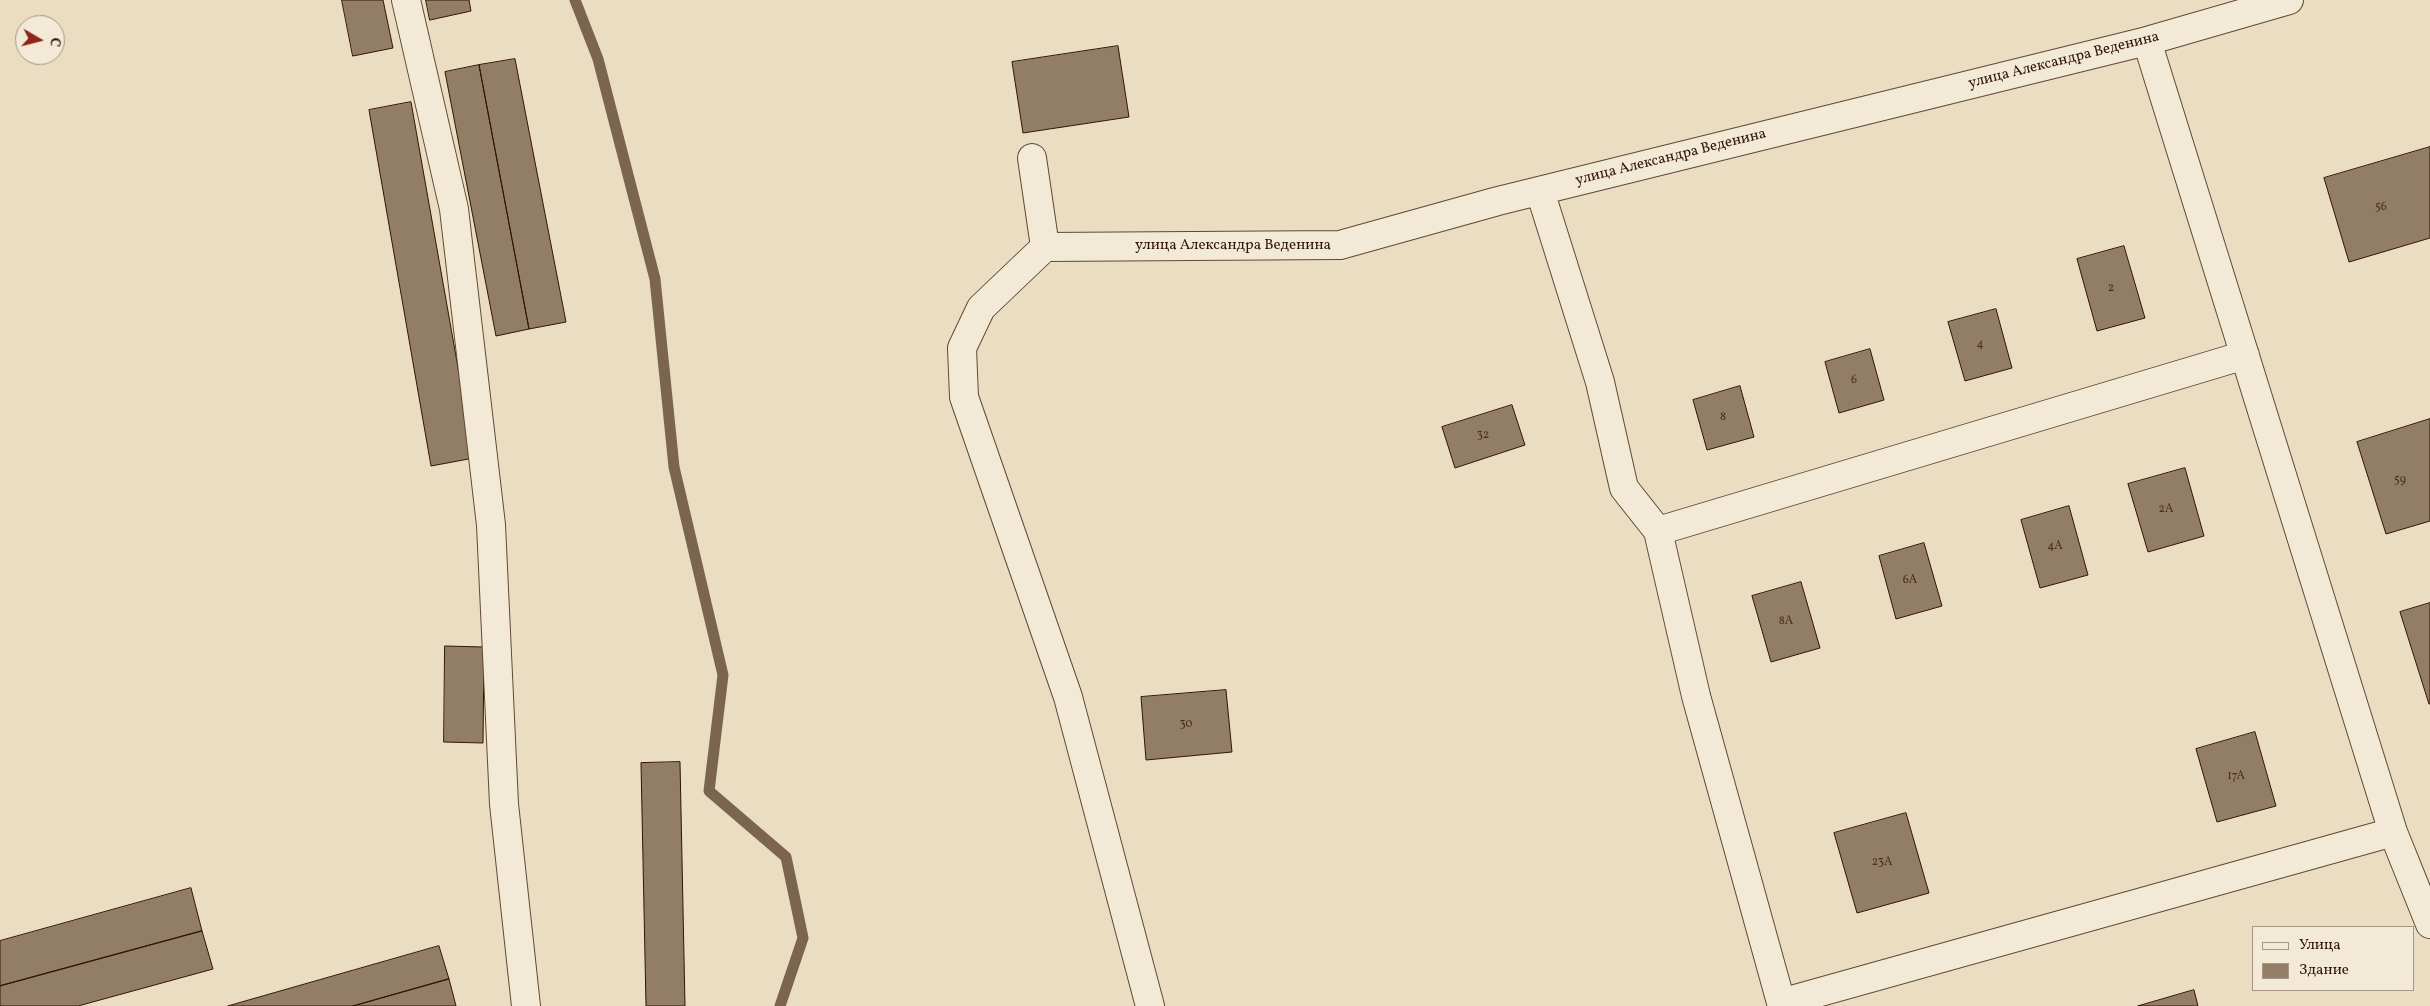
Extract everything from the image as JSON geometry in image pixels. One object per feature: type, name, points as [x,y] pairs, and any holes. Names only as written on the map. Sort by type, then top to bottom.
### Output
[{"type":"street","points":[[406,0],[454,209],[491,525],[504,804],[526,1006]]},
{"type":"street","name":"улица Александра Веденина","points":[[1045,247],[1340,245],[1540,190],[2146,41],[2289,0]]},
{"type":"street","points":[[2146,41],[2393,832],[2430,924]]},
{"type":"street","points":[[1032,158],[1045,247],[981,308],[962,348],[964,397],[1068,697],[1150,1006]]},
{"type":"street","points":[[1540,190],[1600,382],[1624,488],[1658,531],[1696,696],[1782,1004],[2393,832]]},
{"type":"street","points":[[1658,531],[2245,355]]},
{"type":"building","points":[[342,0],[383,0],[393,48],[353,56]]},
{"type":"building","points":[[426,0],[469,0],[471,11],[430,20]]},
{"type":"building","points":[[1118,46],[1129,117],[1023,133],[1012,62]]},
{"type":"building","points":[[515,59],[566,322],[529,329],[479,65]]},
{"type":"building","points":[[479,65],[529,329],[496,336],[445,72]]},
{"type":"building","points":[[411,102],[474,458],[431,466],[369,110]]},
{"type":"building","points":[[2430,147],[2430,238],[2349,262],[2324,178]]},
{"type":"building","points":[[2124,246],[2145,318],[2097,331],[2077,259]]},
{"type":"building","points":[[1996,309],[2012,368],[1965,381],[1948,322]]},
{"type":"building","points":[[1870,349],[1884,400],[1839,413],[1825,362]]},
{"type":"building","points":[[1740,386],[1754,437],[1707,450],[1693,400]]},
{"type":"building","points":[[1512,405],[1525,445],[1455,468],[1442,427]]},
{"type":"building","points":[[2430,419],[2430,521],[2386,534],[2357,442]]},
{"type":"building","points":[[2185,468],[2204,536],[2148,552],[2128,484]]},
{"type":"building","points":[[2069,506],[2088,575],[2040,588],[2021,520]]},
{"type":"building","points":[[1924,543],[1942,606],[1896,619],[1879,556]]},
{"type":"building","points":[[1801,582],[1820,648],[1771,662],[1752,596]]},
{"type":"building","points":[[2430,603],[2430,704],[2429,704],[2400,612]]},
{"type":"building","points":[[445,646],[484,647],[483,743],[444,742]]},
{"type":"building","points":[[1226,690],[1232,752],[1146,760],[1141,697]]},
{"type":"building","points":[[2255,732],[2276,806],[2217,822],[2196,749]]},
{"type":"building","points":[[680,762],[685,1006],[646,1006],[641,763]]},
{"type":"building","points":[[1906,813],[1929,893],[1857,913],[1834,833]]},
{"type":"building","points":[[191,888],[202,931],[0,986],[0,941]]},
{"type":"building","points":[[202,931],[213,969],[78,1006],[0,1006],[0,986]]},
{"type":"building","points":[[439,946],[449,979],[353,1006],[228,1006]]},
{"type":"building","points":[[449,979],[456,1006],[353,1006]]},
{"type":"building","points":[[2194,990],[2198,1006],[2138,1006]]},
{"type":"waterway","points":[[575,0],[598,59],[655,279],[674,467],[723,675],[709,791],[786,857],[803,938],[780,1006]]}]
